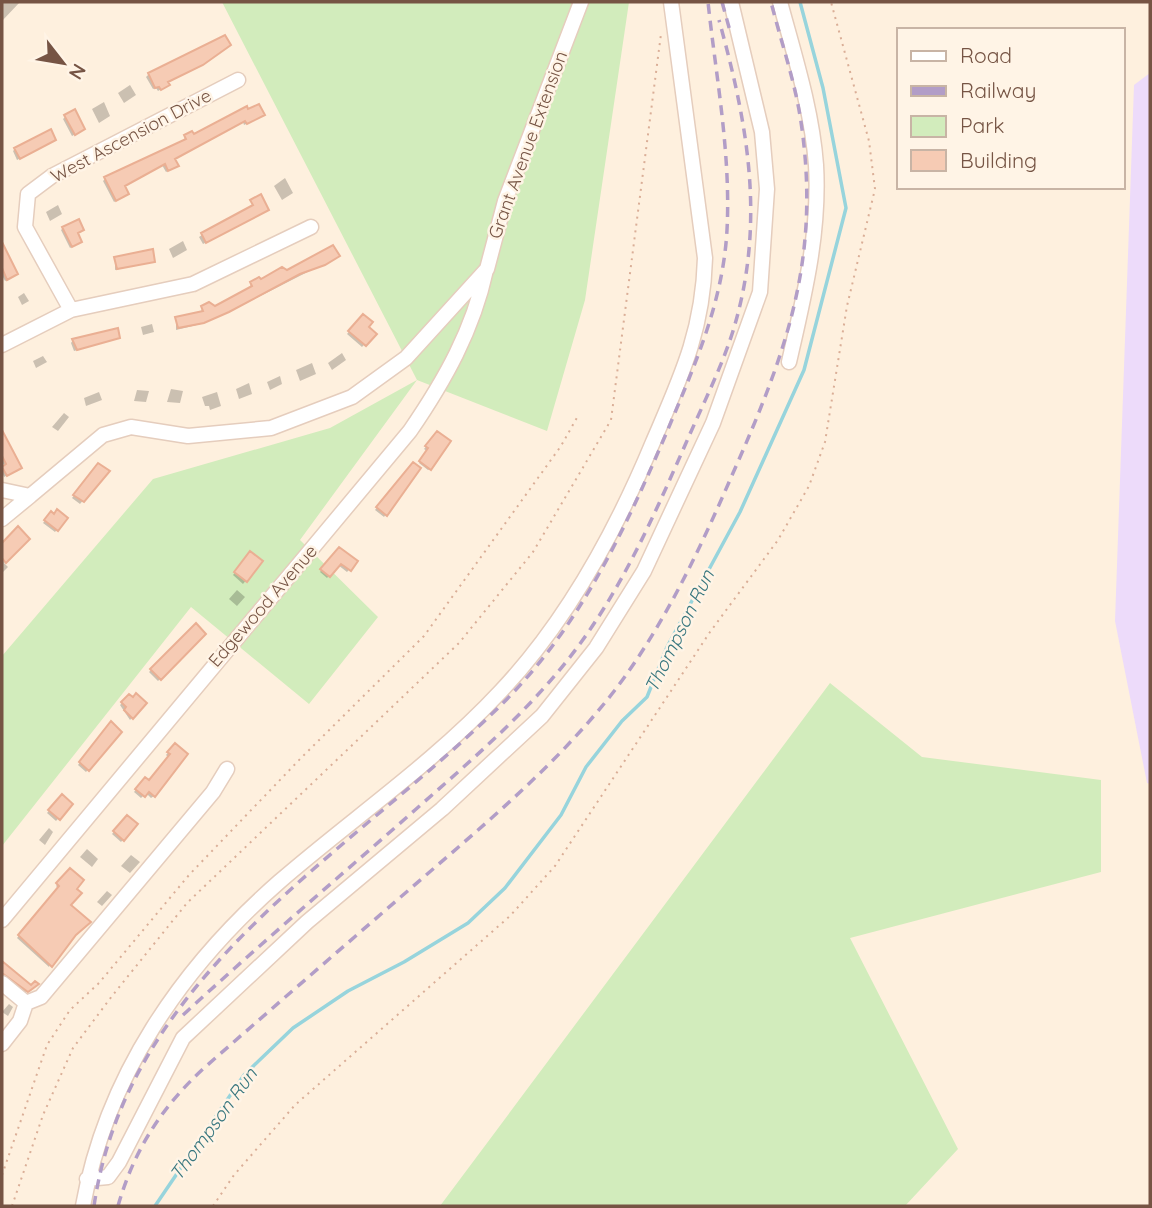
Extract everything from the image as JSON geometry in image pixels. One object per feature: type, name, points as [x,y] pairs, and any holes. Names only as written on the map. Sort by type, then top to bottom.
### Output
[{"type":"street","name":"Grant Avenue Extension","points":[[2,519],[103,435],[131,427],[188,436],[271,428],[352,397],[406,358],[487,269],[505,201],[581,2]]},
{"type":"street","points":[[83,1206],[96,1143],[121,1083],[173,996],[229,932],[279,882],[455,736],[514,678],[580,585],[625,505],[687,362],[704,294],[705,258],[671,18],[671,2]]},
{"type":"street","points":[[87,1179],[107,1177],[119,1162],[183,1038],[307,922],[442,809],[542,716],[596,648],[644,571],[713,423],[760,292],[767,189],[762,132],[731,2]]},
{"type":"street","points":[[780,2],[799,74],[816,164],[811,258],[789,362]]},
{"type":"street","name":"West Ascension Drive","points":[[71,310],[24,227],[28,194],[52,176],[238,80]]},
{"type":"street","points":[[2,345],[71,310],[193,284],[311,227]]},
{"type":"street","name":"Edgewood Avenue","points":[[2,920],[410,430],[435,395],[474,320],[487,269]]},
{"type":"street","points":[[2,490],[30,496]]},
{"type":"street","points":[[26,1003],[45,993],[213,792],[227,769]]},
{"type":"street","points":[[2,983],[26,1003]]},
{"type":"street","points":[[2,1044],[20,1021],[26,1003]]},
{"type":"path","points":[[213,1206],[234,1175],[295,1105],[510,916],[555,866],[710,632],[778,540],[810,486],[825,442],[847,306],[875,189],[869,141],[831,2]]},
{"type":"path","points":[[12,1206],[43,1115],[73,1048],[112,996],[187,903],[459,643],[533,552],[593,453],[611,420],[661,32],[671,18]]},
{"type":"path","points":[[2,1175],[47,1045],[70,1010],[99,983],[198,865],[300,758],[424,636],[561,446],[579,414]]},
{"type":"shaded area","points":[[1150,73],[1150,784],[1147,783],[1115,621],[1134,85]]},
{"type":"green space","points":[[222,2],[629,2],[585,300],[547,431],[417,380]]},
{"type":"green space","points":[[417,380],[300,540],[378,617],[309,704],[191,607],[2,846],[2,656],[153,479],[330,428]]},
{"type":"green space","points":[[830,683],[922,757],[1101,780],[1101,872],[850,938],[958,1149],[905,1206],[440,1206]]},
{"type":"building","points":[[225,35],[231,45],[203,65],[168,82],[170,85],[161,90],[159,87],[155,88],[148,73]]},
{"type":"building","points":[[259,104],[265,115],[247,124],[245,121],[175,159],[179,166],[168,171],[165,164],[125,186],[129,194],[116,201],[104,177],[186,139],[184,135],[192,131],[194,134],[247,106],[248,109]]},
{"type":"building","points":[[75,109],[85,129],[75,135],[64,115]]},
{"type":"building","points":[[51,129],[56,140],[20,159],[14,148]]},
{"type":"building","points":[[261,194],[269,210],[206,243],[201,233],[253,205],[250,200]]},
{"type":"building","points":[[79,219],[84,230],[78,233],[82,242],[72,247],[62,227]]},
{"type":"building","points":[[2,242],[18,274],[7,280],[2,268]]},
{"type":"building","points":[[333,245],[340,256],[325,265],[300,274],[204,323],[178,328],[175,317],[203,311],[201,306],[209,302],[215,306],[252,286],[250,282],[259,277],[261,279],[282,267],[287,270]]},
{"type":"building","points":[[153,249],[155,262],[117,269],[114,257]]},
{"type":"building","points":[[363,314],[373,322],[369,327],[377,334],[366,346],[348,331]]},
{"type":"building","points":[[118,328],[120,338],[77,350],[72,339]]},
{"type":"building","points":[[2,430],[22,468],[7,476],[2,467],[6,464],[2,456]]},
{"type":"building","points":[[437,431],[451,441],[431,470],[419,461],[428,448],[425,446]]},
{"type":"building","points":[[413,462],[421,468],[387,516],[376,507]]},
{"type":"building","points":[[98,463],[110,471],[84,502],[73,495]]},
{"type":"building","points":[[57,509],[68,518],[58,531],[44,520],[51,511],[54,514]]},
{"type":"building","points":[[18,526],[30,539],[6,563],[2,558],[2,543]]},
{"type":"building","points":[[339,547],[358,561],[351,571],[341,564],[330,577],[320,569]]},
{"type":"building","points":[[250,551],[263,561],[247,582],[234,572]]},
{"type":"building","points":[[196,623],[206,634],[161,680],[150,669]]},
{"type":"building","points":[[136,693],[147,703],[133,719],[124,710],[126,707],[121,702],[129,694],[133,697]]},
{"type":"building","points":[[111,721],[122,732],[89,771],[79,762]]},
{"type":"building","points":[[175,743],[188,754],[155,797],[149,792],[145,797],[135,789],[145,777],[149,780],[170,754],[167,752]]},
{"type":"building","points":[[62,794],[73,804],[60,820],[48,810]]},
{"type":"building","points":[[127,815],[138,824],[124,841],[113,831]]},
{"type":"building","points":[[70,868],[84,880],[77,889],[82,893],[71,905],[91,922],[76,935],[52,967],[18,935],[59,886],[56,883]]},
{"type":"building","points":[[2,961],[31,985],[35,981],[39,984],[28,992],[2,973]]},
{"type":"waterway","name":"Thompson Run","points":[[155,1206],[244,1075],[293,1028],[348,991],[404,962],[468,923],[505,888],[561,815],[586,767],[622,721],[647,697],[667,647],[740,512],[804,370],[846,208],[823,88],[800,2]]},
{"type":"railway","points":[[94,1206],[115,1124],[150,1052],[197,986],[252,926],[499,707],[552,646],[575,613],[615,544],[650,471],[697,359],[720,283],[727,230],[727,173],[708,2]]},
{"type":"railway","points":[[722,2],[730,31]]},
{"type":"railway","points":[[118,1206],[141,1148],[162,1114],[189,1083],[548,765],[615,690],[666,612],[721,501],[769,386],[784,344],[803,261],[806,171],[801,122],[792,77],[771,2]]},
{"type":"railway","points":[[183,1015],[503,730],[564,665],[613,594],[639,545],[717,373],[733,331],[743,291],[749,252],[749,174],[738,98],[719,20]]}]
